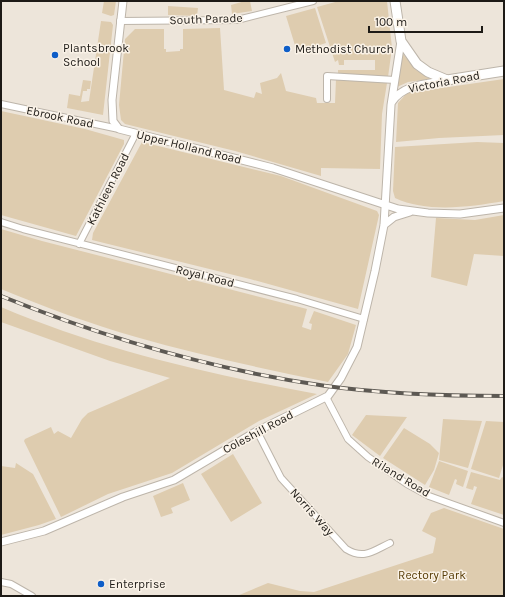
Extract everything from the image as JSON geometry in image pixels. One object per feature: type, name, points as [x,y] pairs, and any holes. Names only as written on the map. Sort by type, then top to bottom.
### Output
[{"type":"main road","points":[[396,2],[401,41],[417,64],[428,72],[447,80]]},
{"type":"main road","name":"Victoria Road","points":[[447,80],[504,71]]},
{"type":"street","points":[[119,129],[113,121],[112,100],[123,1]]},
{"type":"street","name":"South Parade","points":[[120,21],[237,20],[313,1]]},
{"type":"street","name":"Victoria Road","points":[[385,205],[390,105],[401,41]]},
{"type":"street","points":[[327,99],[327,76],[395,80]]},
{"type":"street","name":"Victoria Road","points":[[390,105],[403,90],[447,80]]},
{"type":"street","name":"Ebrook Road","points":[[1,104],[119,129]]},
{"type":"street","name":"Upper Holland Road","points":[[119,129],[273,168],[385,205],[414,211]]},
{"type":"street","name":"Kathleen Road","points":[[80,244],[135,134]]},
{"type":"street","name":"Coleshill Road","points":[[1,542],[44,531],[117,500],[174,480],[257,430],[326,397],[341,378],[357,347],[384,225],[385,205]]},
{"type":"street","points":[[384,225],[394,217],[414,211],[460,214],[504,208]]},
{"type":"street","name":"Royal Road","points":[[1,222],[45,235],[297,299],[364,319]]},
{"type":"street","name":"Riland Road","points":[[326,397],[348,439],[368,457],[421,492],[504,523]]},
{"type":"street","name":"Norris Way","points":[[257,430],[281,478],[346,549],[358,556],[364,555],[390,543]]},
{"type":"street","points":[[1,582],[11,584],[32,596]]},
{"type":"green space","points":[[104,1],[116,1],[114,15],[111,16],[102,13]]},
{"type":"green space","points":[[250,1],[252,11],[232,14],[231,5]]},
{"type":"green space","points":[[339,1],[387,1],[392,48],[388,77],[338,74],[338,70],[375,70],[375,60],[344,60],[344,65],[339,65],[338,60],[335,62],[317,7]]},
{"type":"green space","points":[[168,6],[198,8],[197,16],[168,15]]},
{"type":"green space","points":[[315,8],[326,43],[297,52],[286,16]]},
{"type":"green space","points":[[101,21],[111,22],[113,25],[103,115],[67,108],[69,94],[80,96],[83,80],[91,81],[90,89],[83,91],[81,102],[89,101]]},
{"type":"green space","points":[[220,28],[224,90],[254,98],[256,92],[262,94],[260,83],[277,78],[281,73],[286,91],[316,98],[317,103],[335,103],[336,79],[387,83],[382,114],[380,169],[321,168],[321,176],[235,151],[125,124],[121,120],[119,105],[125,39],[135,29],[164,29],[164,49],[166,49],[166,52],[180,51],[180,49],[183,49],[183,29]]},
{"type":"green space","points":[[403,54],[416,70],[430,79],[408,82],[397,87]]},
{"type":"green space","points":[[504,79],[504,135],[439,138],[396,142],[398,103],[407,93]]},
{"type":"green space","points":[[1,111],[85,129],[124,140],[124,144],[76,236],[1,215]]},
{"type":"green space","points":[[142,142],[281,176],[377,211],[379,215],[358,309],[250,279],[92,240],[93,233]]},
{"type":"green space","points":[[477,142],[504,143],[504,201],[463,207],[435,207],[407,203],[395,198],[393,191],[395,147]]},
{"type":"green space","points":[[504,215],[504,256],[474,254],[467,286],[431,277],[436,218],[475,220]]},
{"type":"green space","points":[[1,229],[42,241],[307,309],[302,327],[311,330],[312,324],[309,323],[314,311],[356,325],[348,354],[328,382],[256,367],[160,344],[102,327],[68,315],[1,289]]},
{"type":"green space","points":[[1,307],[78,336],[156,359],[236,378],[317,394],[259,421],[172,473],[108,494],[61,517],[24,441],[25,439],[51,427],[54,434],[58,431],[71,438],[82,419],[88,413],[170,378],[110,361],[1,322]]},
{"type":"green space","points":[[366,415],[407,417],[380,456],[352,435]]},
{"type":"green space","points":[[443,419],[482,421],[468,468],[439,460]]},
{"type":"green space","points":[[486,421],[504,422],[504,462],[499,478],[471,469]]},
{"type":"green space","points":[[404,428],[430,444],[439,453],[434,470],[425,485],[383,458]]},
{"type":"green space","points":[[233,454],[262,503],[231,522],[201,474]]},
{"type":"green space","points":[[439,461],[468,471],[463,487],[456,484],[457,480],[455,479],[449,495],[429,487]]},
{"type":"green space","points":[[16,463],[33,474],[56,519],[1,535],[1,466],[15,468]]},
{"type":"green space","points":[[471,472],[500,480],[502,477],[504,478],[504,515],[471,504],[477,487],[474,486],[473,490],[466,488]]},
{"type":"green space","points":[[183,483],[190,500],[171,508],[173,513],[161,517],[153,496]]},
{"type":"green space","name":"Rectory Park","points":[[444,508],[504,529],[504,596],[237,596],[268,583],[300,591],[314,592],[433,553],[436,538],[422,531],[431,513]]},
{"type":"railway","points":[[1,296],[80,326],[120,339],[202,362],[243,371],[326,386],[370,391],[437,395],[504,396]]},
{"type":"place","name":"Methodist Church","points":[[287,49]]},
{"type":"place","name":"Plantsbrook School","points":[[55,55]]},
{"type":"place","name":"Enterprise","points":[[101,584]]}]
